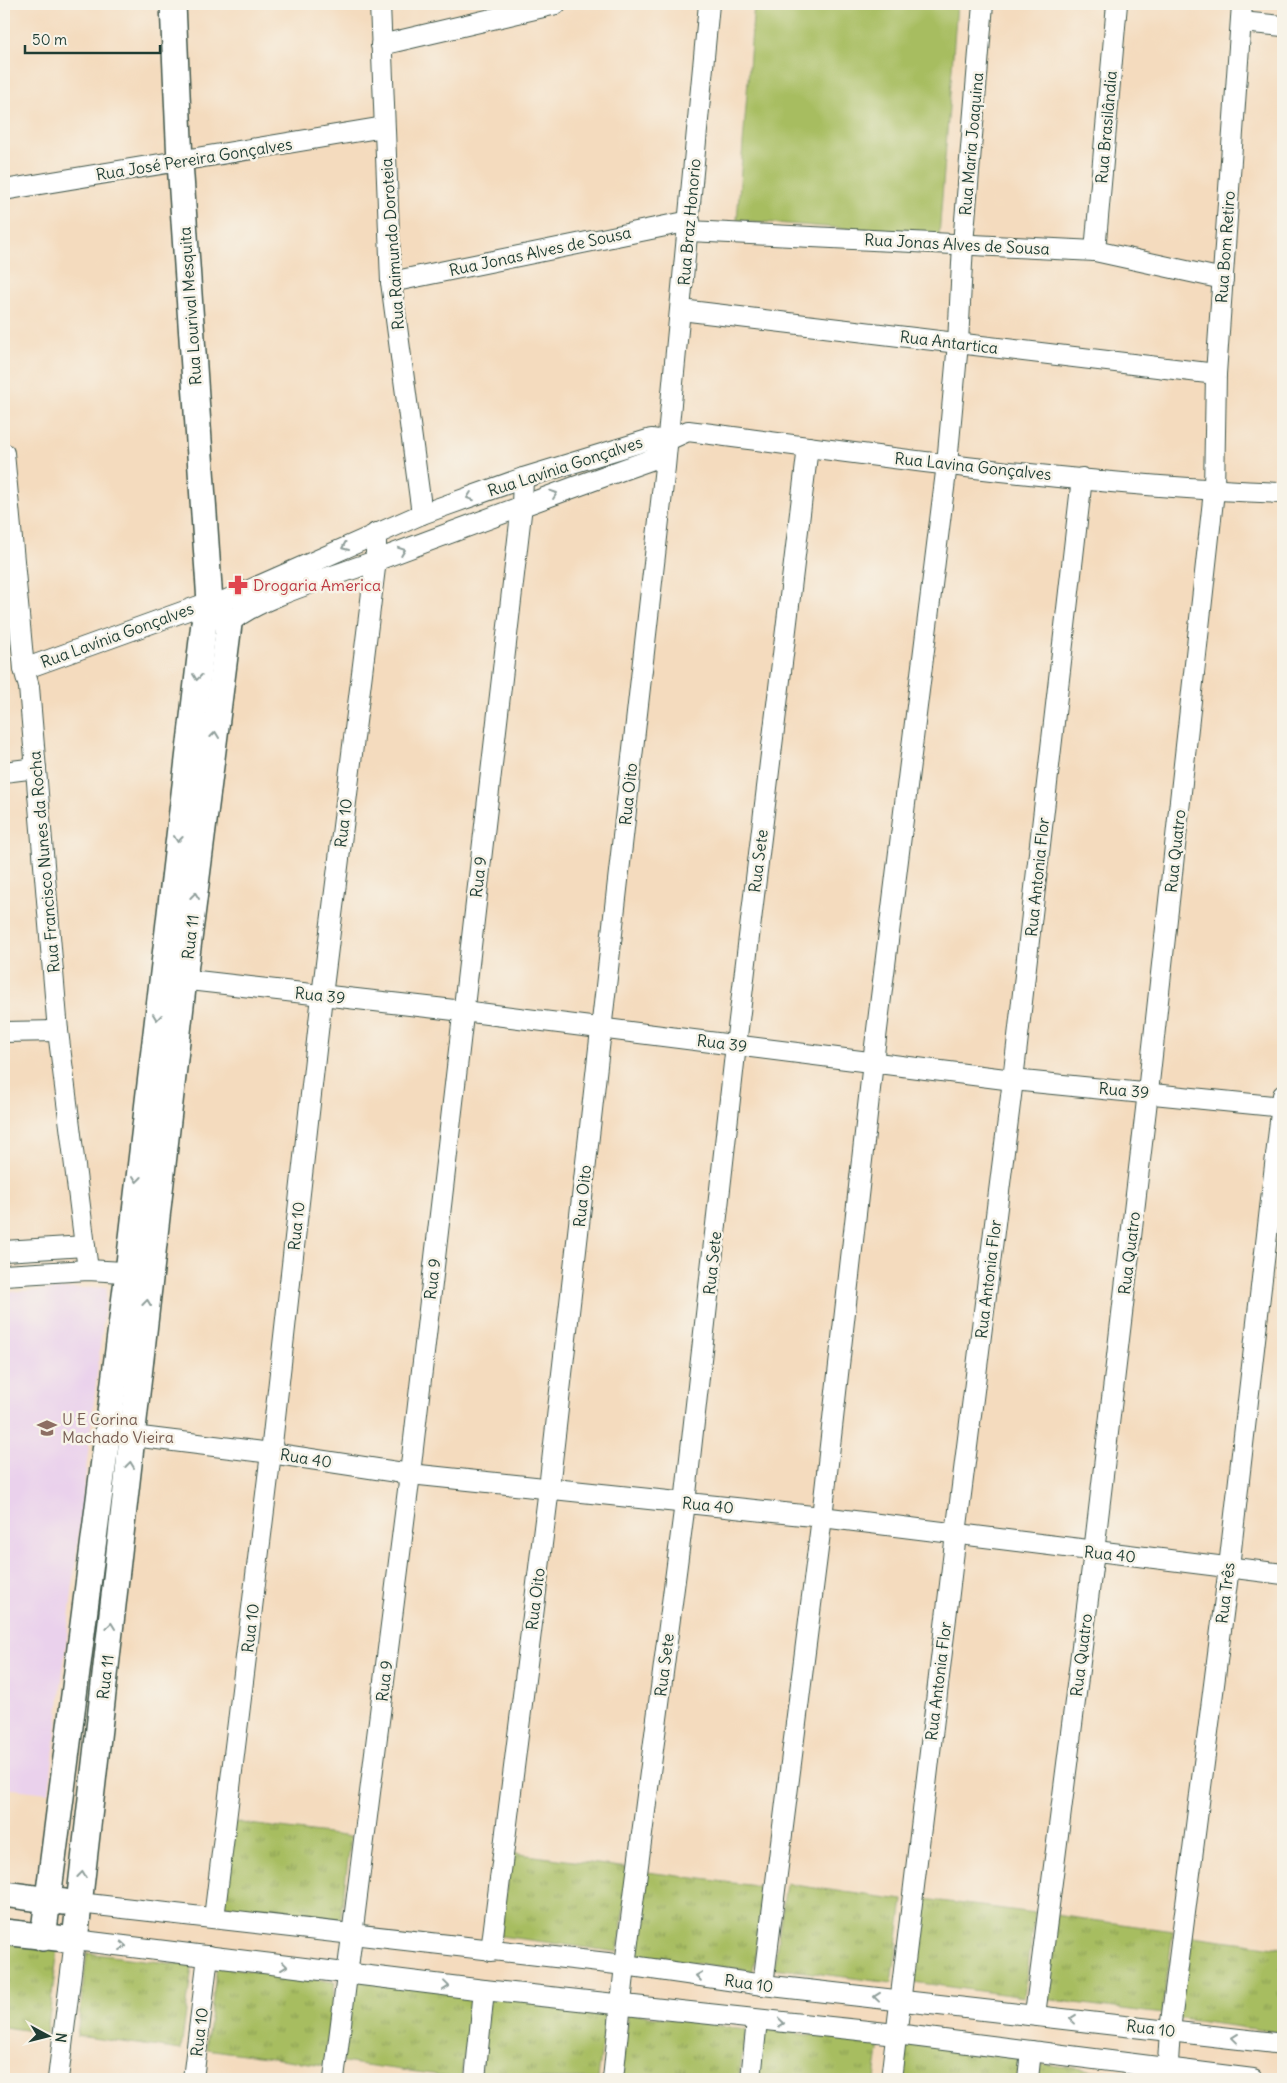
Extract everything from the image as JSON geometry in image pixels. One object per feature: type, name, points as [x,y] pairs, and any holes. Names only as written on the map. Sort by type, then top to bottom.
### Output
[{"type":"main road","name":"Rua Lourival Mesquita","points":[[173,4],[180,162],[214,616]]},
{"type":"main road","name":"Rua 11","points":[[43,1938],[139,1273],[214,616]]},
{"type":"main road","name":"Rua 11","points":[[75,1940],[133,1436],[139,1273]]},
{"type":"main road","name":"Rua 10","points":[[4,1894],[79,1904]]},
{"type":"main road","points":[[4,1932],[43,1938],[75,1940]]},
{"type":"street","name":"Rua Raimundo Doroteia","points":[[380,4],[391,282],[422,514]]},
{"type":"street","points":[[381,45],[556,4]]},
{"type":"street","name":"Rua Braz Honorio","points":[[666,441],[681,310],[709,4]]},
{"type":"street","name":"Rua Maria Joaquina","points":[[763,1985],[822,1517],[873,1062],[947,464],[958,343],[982,4]]},
{"type":"street","name":"Rua Brasilândia","points":[[1095,251],[1118,4]]},
{"type":"street","points":[[1241,13],[1283,26]]},
{"type":"street","name":"Rua Bom Retiro","points":[[1214,491],[1216,374],[1241,13]]},
{"type":"street","name":"Rua José Pereira Gonçalves","points":[[4,190],[384,127]]},
{"type":"street","name":"Rua Jonas Alves de Sousa","points":[[391,282],[689,226],[1095,251],[1223,279]]},
{"type":"street","name":"Rua Antartica","points":[[681,310],[1216,374]]},
{"type":"street","name":"Rua Lavina Gonçalves","points":[[666,441],[688,431],[947,464],[1214,491],[1283,493]]},
{"type":"street","name":"Rua Lavínia Gonçalves","points":[[24,669],[214,616],[376,533],[422,514],[523,478],[651,438],[666,441],[653,459],[522,505],[376,560],[254,607],[235,617],[214,616]]},
{"type":"street","name":"Rua Oito","points":[[491,1951],[549,1488],[666,441]]},
{"type":"street","name":"Rua Sete","points":[[613,2079],[625,1965],[685,1503],[736,1045],[808,447]]},
{"type":"street","name":"Rua Francisco Nunes da Rocha","points":[[4,453],[24,669],[29,688],[58,1031],[88,1270]]},
{"type":"street","name":"Rua 9","points":[[334,2079],[410,1474],[522,505],[523,478]]},
{"type":"street","name":"Rua Antonia Flor","points":[[891,2079],[956,1534],[1013,1080],[1082,478]]},
{"type":"street","name":"Rua Quatro","points":[[1035,2015],[1094,1552],[1148,1092],[1214,491]]},
{"type":"street","name":"Rua 10","points":[[214,1918],[271,1453],[322,996],[376,560],[376,533]]},
{"type":"street","points":[[4,772],[36,768]]},
{"type":"street","name":"Rua 39","points":[[173,978],[463,1011],[1013,1080],[1283,1103]]},
{"type":"street","points":[[4,1032],[58,1031]]},
{"type":"street","name":"Rua Três","points":[[1168,2074],[1170,2030],[1229,1567],[1283,1103]]},
{"type":"street","points":[[4,1251],[85,1246]]},
{"type":"street","points":[[4,1275],[88,1270],[139,1273]]},
{"type":"street","name":"Rua 40","points":[[133,1436],[271,1453],[410,1474],[822,1517],[1283,1574]]},
{"type":"street","name":"Rua 10","points":[[79,1904],[625,1965],[763,1985],[1283,2044]]},
{"type":"street","points":[[75,1940],[484,1990],[896,2034],[1031,2051],[1168,2074],[1253,2079]]},
{"type":"street","name":"Rua 11","points":[[58,2079],[75,1940]]},
{"type":"street","name":"Rua 10","points":[[193,2079],[208,1956]]},
{"type":"street","points":[[475,2079],[484,1990]]},
{"type":"street","points":[[751,2079],[757,2020]]},
{"type":"street","points":[[1028,2079],[1031,2051]]},
{"type":"shaded area","name":"U E Corina Machado Vieira","points":[[107,1287],[49,1793],[4,1788],[4,1292]]},
{"type":"green space","points":[[754,4],[957,4],[939,236],[737,220]]},
{"type":"green space","points":[[234,1822],[351,1837],[340,1921],[223,1905]]},
{"type":"green space","points":[[511,1853],[629,1868],[618,1952],[500,1936]]},
{"type":"green space","points":[[647,1872],[764,1887],[753,1971],[635,1955]]},
{"type":"green space","points":[[786,1884],[903,1900],[892,1983],[774,1968]]},
{"type":"green space","points":[[917,1898],[1035,1913],[1024,1997],[906,1981]]},
{"type":"green space","points":[[1055,1915],[1173,1931],[1162,2014],[1044,1999]]},
{"type":"green space","points":[[1185,1935],[1283,1948],[1283,2033],[1174,2018]]},
{"type":"green space","points":[[4,1942],[58,1949],[47,2033],[4,2027]]},
{"type":"green space","points":[[87,1953],[192,1966],[181,2050],[77,2036]]},
{"type":"green space","points":[[217,1966],[335,1982],[324,2065],[206,2049]]},
{"type":"green space","points":[[354,1979],[472,1994],[461,2078],[343,2062]]},
{"type":"green space","points":[[490,1996],[606,2010],[598,2079],[526,2079],[480,2073]]},
{"type":"green space","points":[[628,2013],[746,2029],[739,2079],[620,2079]]},
{"type":"green space","points":[[762,2029],[880,2044],[875,2079],[755,2079]]},
{"type":"green space","points":[[902,2040],[1020,2056],[1016,2079],[897,2079]]},
{"type":"green space","points":[[1035,2063],[1153,2078],[1033,2079]]},
{"type":"place","name":"Drogaria America","points":[[238,585]]},
{"type":"place","name":"U E Corina Machado Vieira","points":[[47,1428]]}]
